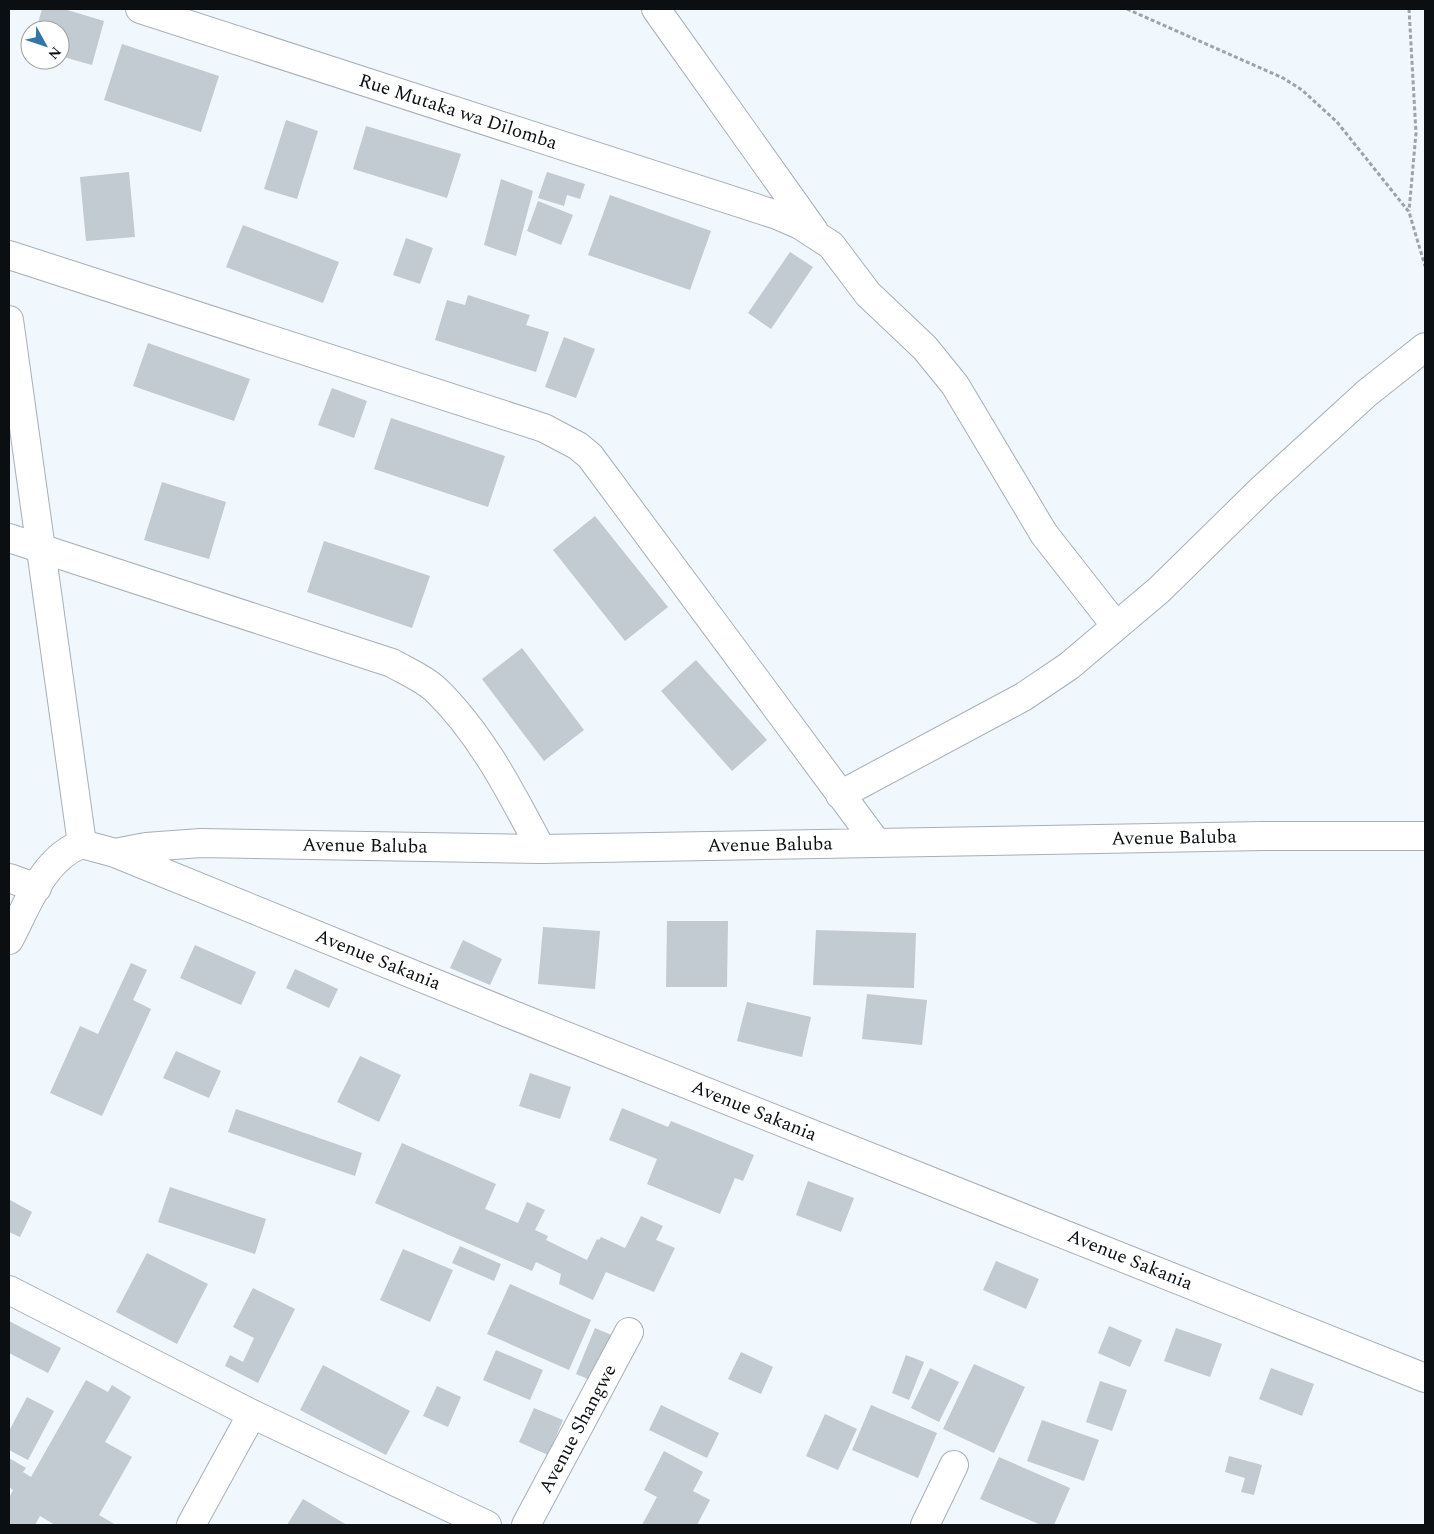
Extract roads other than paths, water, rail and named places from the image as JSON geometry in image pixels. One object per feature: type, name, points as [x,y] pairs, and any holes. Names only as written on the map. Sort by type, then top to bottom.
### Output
[{"type":"street","name":"Rue Mutaka wa Dilomba","points":[[140,9],[777,215],[816,234]]},
{"type":"street","points":[[656,9],[816,234],[831,246],[868,294],[926,348],[955,385],[1044,534],[1116,626]]},
{"type":"street","points":[[9,255],[544,428],[578,446],[590,456],[876,842]]},
{"type":"street","points":[[9,320],[82,844],[69,849],[59,857],[37,888],[9,940]]},
{"type":"street","points":[[840,795],[1023,697],[1069,666],[1159,590],[1262,489],[1367,392],[1425,348]]},
{"type":"street","points":[[9,538],[392,663],[415,675],[434,688],[476,739],[513,796],[541,850]]},
{"type":"street","name":"Avenue Baluba","points":[[114,853],[201,843],[541,850],[876,842],[1425,836]]},
{"type":"street","name":"Avenue Sakania","points":[[82,844],[114,853],[508,1013],[1425,1378]]},
{"type":"street","points":[[9,878],[37,888]]},
{"type":"street","points":[[9,1290],[252,1414],[487,1525]]},
{"type":"street","name":"Avenue Shangwe","points":[[526,1525],[629,1332]]},
{"type":"street","points":[[191,1525],[252,1414]]},
{"type":"street","points":[[925,1525],[954,1465]]}]
